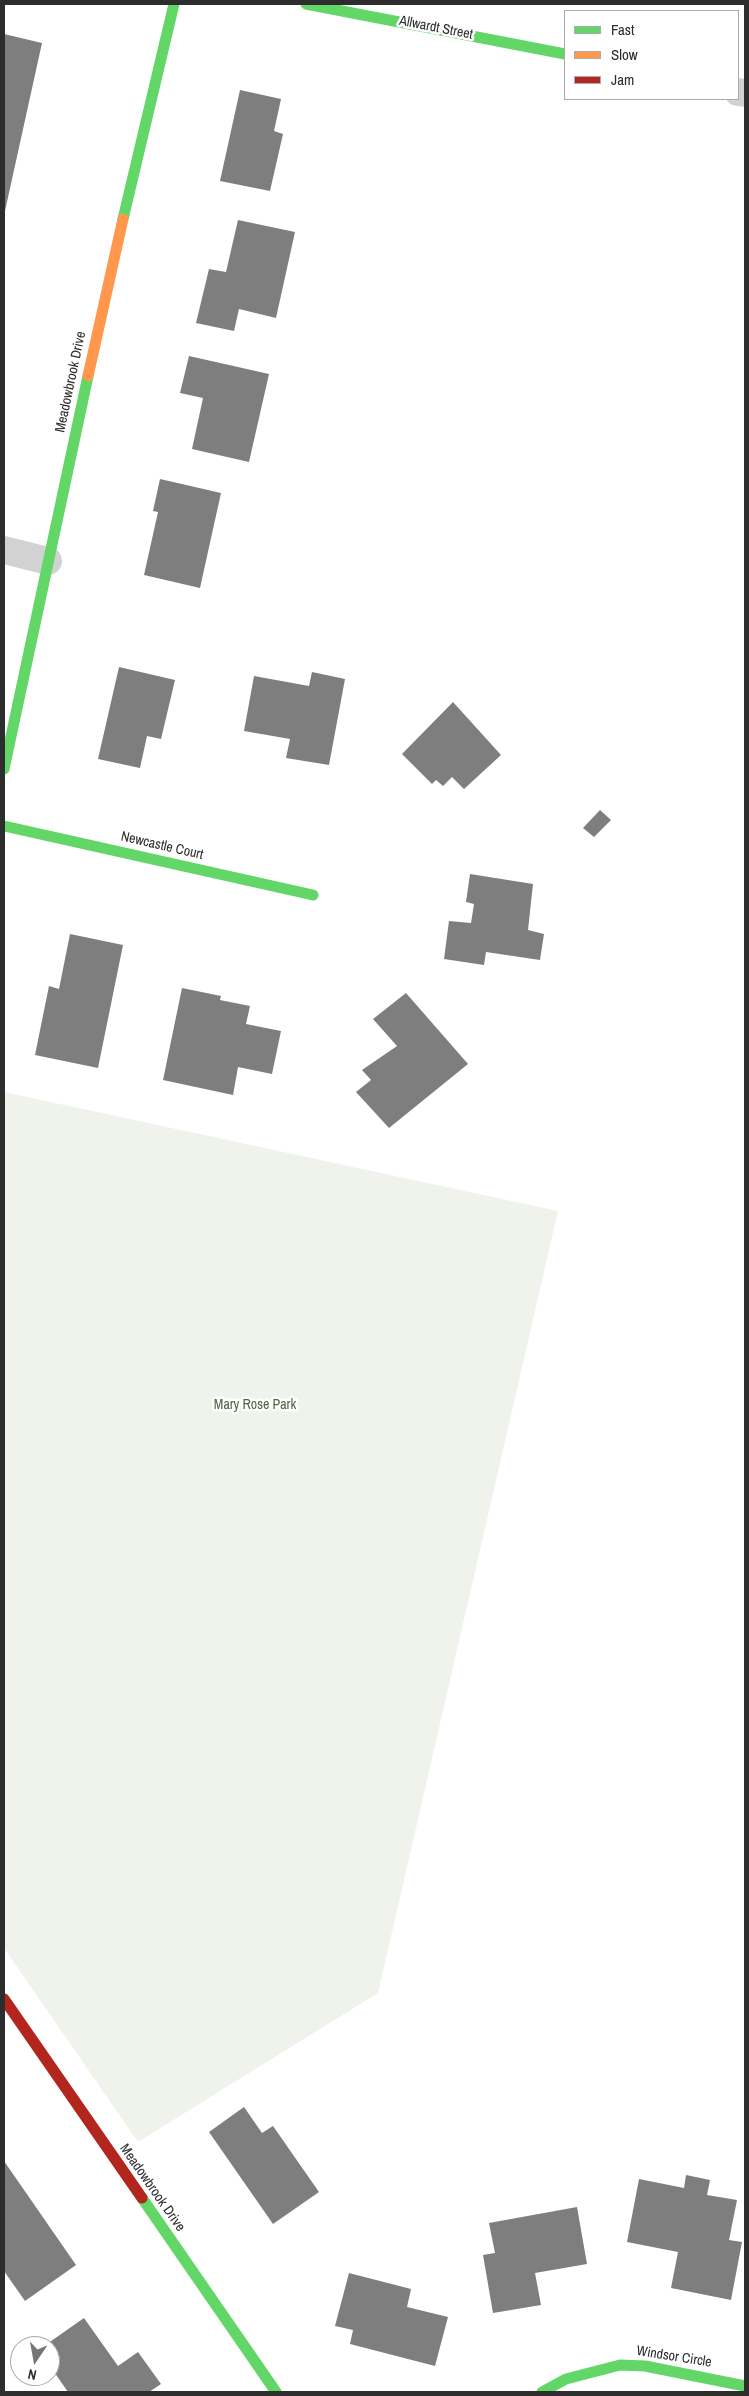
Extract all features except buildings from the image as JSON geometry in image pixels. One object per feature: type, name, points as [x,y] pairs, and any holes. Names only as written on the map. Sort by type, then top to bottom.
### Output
[{"type":"street","name":"Meadowbrook Drive","points":[[4,769],[111,269],[174,4]]},
{"type":"street","name":"Allwardt Street","points":[[306,4],[564,54]]},
{"type":"street","points":[[4,550],[48,561]]},
{"type":"street","name":"Newcastle Court","points":[[4,826],[313,895]]},
{"type":"street","name":"Meadowbrook Drive","points":[[7,2012],[276,2392]]},
{"type":"street","name":"Windsor Circle","points":[[542,2392],[566,2379],[620,2365],[645,2366],[745,2386]]},
{"type":"green space","name":"Mary Rose Park","points":[[4,1092],[558,1211],[378,1993],[138,2142],[4,1948]]},
{"type":"traffic: fast","points":[[123,219],[174,4]]},
{"type":"traffic: fast","points":[[306,4],[564,54]]},
{"type":"traffic: fast","points":[[4,769],[88,376]]},
{"type":"traffic: fast","points":[[4,826],[313,895]]},
{"type":"traffic: fast","points":[[142,2198],[276,2392]]},
{"type":"traffic: fast","points":[[542,2392],[566,2379],[620,2365],[645,2366],[745,2386]]},
{"type":"traffic: slow","points":[[88,376],[123,219]]},
{"type":"traffic: jam","points":[[4,1999],[142,2198]]}]
